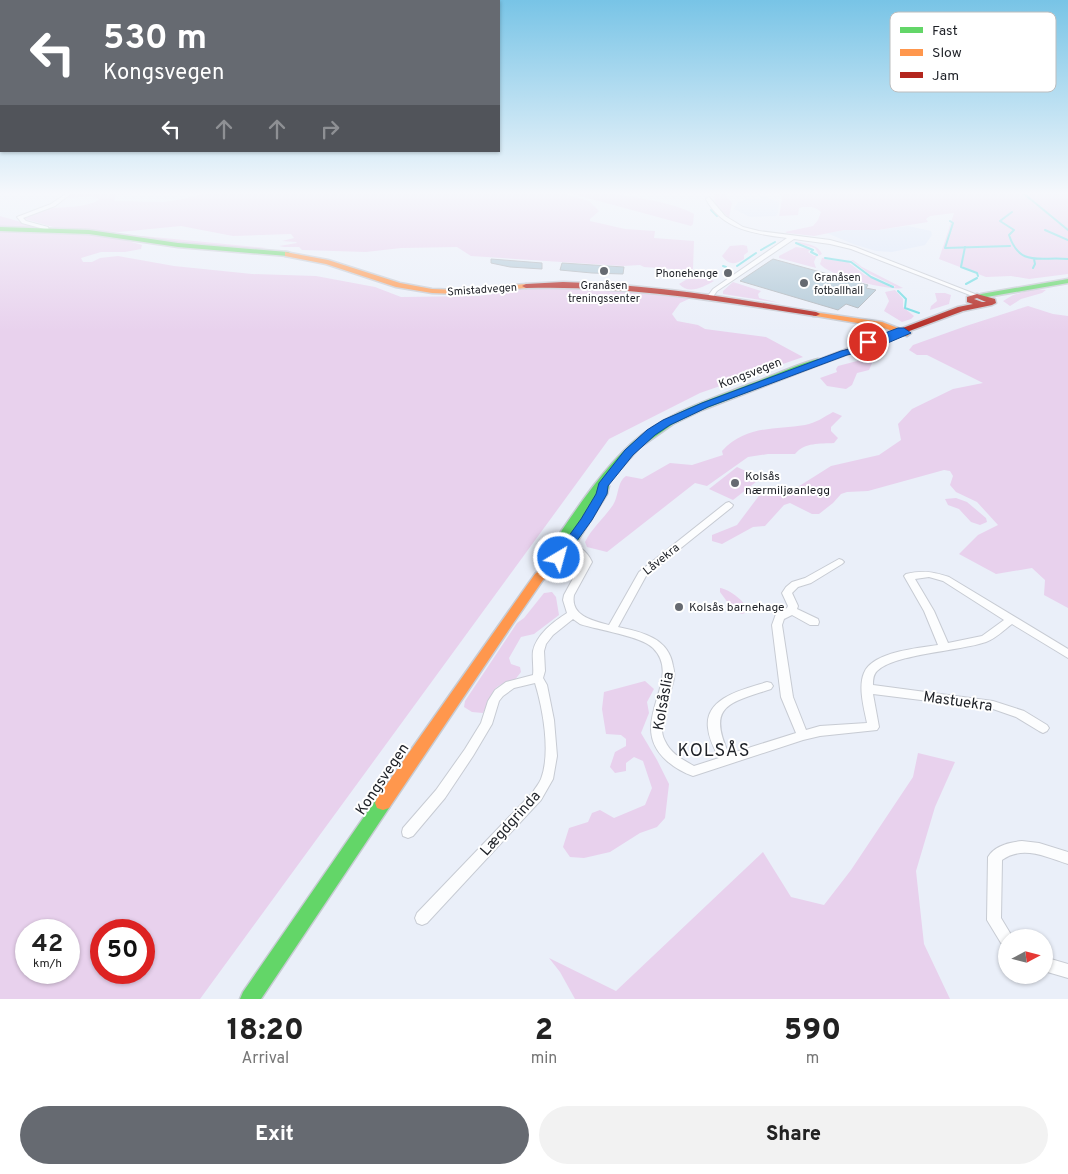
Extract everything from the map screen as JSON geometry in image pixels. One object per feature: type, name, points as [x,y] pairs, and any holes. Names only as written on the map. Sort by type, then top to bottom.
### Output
[{"type":"main road","name":"Smistadvegen","points":[[143,240],[170,244],[262,251],[309,257],[408,287],[438,292],[592,283],[710,297],[882,325],[904,332]]},
{"type":"main road","name":"Kongsvegen","points":[[250,999],[540,577],[542,567],[563,545],[595,493],[603,486],[638,443],[667,422],[705,405],[844,352],[904,332],[961,309],[978,299],[1032,285],[1068,281]]},
{"type":"street","points":[[710,297],[715,290],[789,240]]},
{"type":"street","points":[[807,240],[853,248],[978,299]]},
{"type":"street","name":"Låvekra","points":[[612,628],[642,574],[729,505]]},
{"type":"street","points":[[563,545],[581,552],[587,562],[569,594],[568,600],[574,614]]},
{"type":"street","points":[[792,610],[793,606],[787,593],[789,589],[795,584],[808,581],[840,562]]},
{"type":"street","points":[[944,648],[936,622],[927,603],[909,576],[937,575],[1068,654]]},
{"type":"street","points":[[792,610],[814,622]]},
{"type":"street","points":[[792,610],[780,617],[777,625],[787,697],[803,735]]},
{"type":"street","name":"Kolsåslia","points":[[574,614],[590,624],[647,638],[660,648],[668,661],[670,676],[655,730],[660,746],[674,760],[693,771],[803,735],[820,731],[872,727],[868,689]]},
{"type":"street","name":"Lægdgrinda","points":[[422,918],[537,796],[547,780],[550,766],[550,735],[538,678],[540,674],[538,652],[540,644],[548,632],[574,614]]},
{"type":"street","points":[[868,689],[869,673],[879,663],[899,656],[985,639],[1012,619]]},
{"type":"street","points":[[408,832],[433,806],[460,765],[486,723],[496,697],[501,690],[513,684],[538,678]]},
{"type":"street","points":[[726,761],[716,741],[712,723],[717,710],[726,701],[767,686]]},
{"type":"street","name":"Mastuekra","points":[[868,689],[993,705],[1020,714],[1043,728]]},
{"type":"street","points":[[1000,929],[994,920],[995,857],[1004,849],[1020,845],[1068,858]]},
{"type":"street","points":[[1053,967],[1068,971]]},
{"type":"shaded area","points":[[0,240],[123,240],[142,245],[141,249],[125,252],[101,252],[81,258],[83,262],[92,262],[100,258],[118,256],[174,266],[252,274],[316,276],[375,287],[401,297],[479,296],[535,288],[602,288],[688,296],[691,298],[680,303],[672,314],[677,321],[698,325],[705,329],[766,337],[803,357],[700,393],[609,439],[200,999],[0,999]]},
{"type":"shaded area","points":[[157,240],[180,240],[267,248],[258,249]]},
{"type":"shaded area","points":[[843,240],[929,240],[925,245],[892,252],[876,251]]},
{"type":"shaded area","points":[[945,240],[1068,240],[1068,274],[1029,279],[1011,276],[986,277],[939,259]]},
{"type":"shaded area","points":[[282,241],[694,241],[693,269],[686,270],[644,267],[640,265],[623,266],[471,256],[457,247],[401,248],[366,252],[302,250],[299,247],[279,246],[297,243]]},
{"type":"shaded area","points":[[797,243],[812,245],[822,254],[816,257],[814,262],[816,268],[779,258],[779,256],[796,247],[811,249],[808,252],[814,256],[819,255],[815,248]]},
{"type":"shaded area","points":[[730,246],[747,246],[748,252],[741,261],[730,262],[722,256]]},
{"type":"shaded area","points":[[826,257],[824,259],[848,262],[865,275],[884,282],[890,287],[896,287],[868,273],[851,260],[853,260],[862,267],[903,288],[885,287],[873,285],[847,278],[826,269],[820,264],[822,258]]},
{"type":"shaded area","points":[[703,277],[714,281],[696,289],[687,289],[679,284],[689,278]]},
{"type":"shaded area","points":[[733,282],[761,291],[758,294],[759,298],[780,303],[723,294],[723,291]]},
{"type":"shaded area","points":[[1034,289],[1046,290],[1021,299],[1010,306],[1003,301],[1013,295]]},
{"type":"shaded area","points":[[895,290],[903,299],[903,307],[914,316],[911,319],[902,322],[884,311],[889,301],[885,292]]},
{"type":"shaded area","points":[[935,293],[951,295],[949,304],[930,310],[931,306],[937,301]]},
{"type":"shaded area","points":[[1028,306],[1053,314],[1068,316],[1068,608],[1044,595],[1045,580],[1032,568],[996,574],[959,554],[978,535],[998,525],[977,502],[956,492],[950,485],[953,476],[950,471],[944,470],[868,491],[847,492],[841,494],[819,514],[812,514],[790,503],[784,505],[765,526],[753,527],[722,544],[712,541],[712,535],[737,525],[761,493],[773,492],[785,495],[831,466],[879,455],[901,440],[898,424],[912,409],[953,389],[983,383],[927,355],[917,355],[909,350],[913,345]]},
{"type":"shaded area","points":[[861,360],[873,361],[869,370],[857,373],[852,385],[846,389],[827,386],[820,378],[837,372],[838,366]]},
{"type":"shaded area","points":[[833,412],[842,416],[831,427],[831,431],[838,438],[834,443],[803,447],[795,454],[768,454],[748,457],[707,486],[695,483],[607,552],[587,547],[585,542],[613,505],[621,482],[626,476],[642,479],[670,463],[692,465],[723,455],[722,451],[731,443],[751,433],[809,424]]},
{"type":"shaded area","name":"Kolsås nærmiljøanlegg","points":[[737,467],[761,478],[733,500],[709,489]]},
{"type":"shaded area","points":[[956,498],[967,502],[986,518],[987,522],[980,525],[971,522],[959,509],[948,505],[945,499]]},
{"type":"shaded area","points":[[567,560],[578,560],[578,569],[572,575],[561,580],[553,579]]},
{"type":"shaded area","points":[[720,588],[737,597],[747,608],[748,612],[742,614],[734,611],[720,592]]},
{"type":"shaded area","points":[[552,592],[556,597],[559,615],[534,634],[521,637],[509,658],[511,664],[520,667],[521,672],[514,681],[501,685],[494,691],[483,713],[472,712],[464,707],[465,701],[517,623],[524,618],[544,593]]},
{"type":"shaded area","points":[[645,681],[654,689],[647,702],[649,713],[641,733],[669,784],[665,818],[657,827],[640,833],[610,852],[584,858],[570,857],[563,847],[569,828],[588,822],[592,813],[600,810],[614,818],[645,805],[652,788],[643,761],[634,757],[626,763],[626,771],[615,773],[610,767],[615,752],[626,746],[626,739],[621,735],[606,734],[602,709],[604,692]]},
{"type":"shaded area","points":[[918,753],[955,762],[935,807],[916,871],[924,944],[950,999],[575,999],[560,972],[549,958],[616,991],[763,852],[791,897],[824,905],[851,870],[913,777]]},
{"type":"building","points":[[491,259],[542,263],[542,269],[510,267],[491,263]]},
{"type":"building","name":"Granåsen fotballhall","points":[[773,259],[868,285],[866,288],[876,290],[858,308],[846,304],[838,310],[740,281]]},
{"type":"building","points":[[562,263],[624,267],[623,274],[592,273],[560,270]]},
{"type":"waterway","points":[[948,240],[945,248],[965,247]]},
{"type":"waterway","points":[[1011,240],[1019,252],[1025,256],[1040,259],[1068,259]]},
{"type":"waterway","points":[[761,250],[775,242]]},
{"type":"waterway","points":[[796,243],[813,250],[811,252],[817,255]]},
{"type":"waterway","points":[[965,247],[1010,246]]},
{"type":"waterway","points":[[965,247],[961,267],[977,273],[978,276]]},
{"type":"waterway","points":[[737,266],[756,253]]},
{"type":"waterway","points":[[825,258],[851,262],[871,277],[893,287]]},
{"type":"waterway","points":[[1033,268],[1035,264],[1034,259]]},
{"type":"waterway","points":[[966,284],[977,278]]},
{"type":"waterway","points":[[898,291],[906,299],[905,308],[919,313]]},
{"type":"traffic: fast","points":[[141,240],[178,245],[288,254]]},
{"type":"traffic: fast","points":[[981,296],[1068,281]]},
{"type":"traffic: fast","points":[[548,559],[595,492],[621,460],[651,433],[669,421],[689,412],[818,362]]},
{"type":"traffic: fast","points":[[553,565],[568,547],[601,494],[603,486]]},
{"type":"traffic: fast","points":[[250,999],[383,803]]},
{"type":"traffic: slow","points":[[288,254],[328,262],[399,285],[432,291],[458,292],[526,286]]},
{"type":"traffic: slow","points":[[816,314],[882,325],[907,333]]},
{"type":"traffic: slow","points":[[383,803],[509,619],[539,577],[553,565]]},
{"type":"traffic: jam","points":[[526,286],[599,285],[636,288],[816,314]]},
{"type":"traffic: jam","points":[[977,296],[992,301],[992,303],[981,305],[970,300],[971,297],[977,296]]},
{"type":"traffic: jam","points":[[818,362],[961,309],[981,305]]},
{"type":"place","name":"Granåsen treningssenter","points":[[604,271]]},
{"type":"place","name":"Phonehenge","points":[[728,273]]},
{"type":"place","name":"Granåsen fotballhall","points":[[804,283]]},
{"type":"place","name":"Kolsås nærmiljøanlegg","points":[[735,483]]},
{"type":"place","name":"Kolsås barnehage","points":[[679,607]]},
{"type":"district","name":"KOLSÅS","points":[[714,750]]},
{"type":"route","points":[[559,558],[586,520],[601,494],[603,486],[629,452],[651,433],[667,422],[705,405],[844,352],[860,350],[907,333],[901,330],[868,342]]}]
